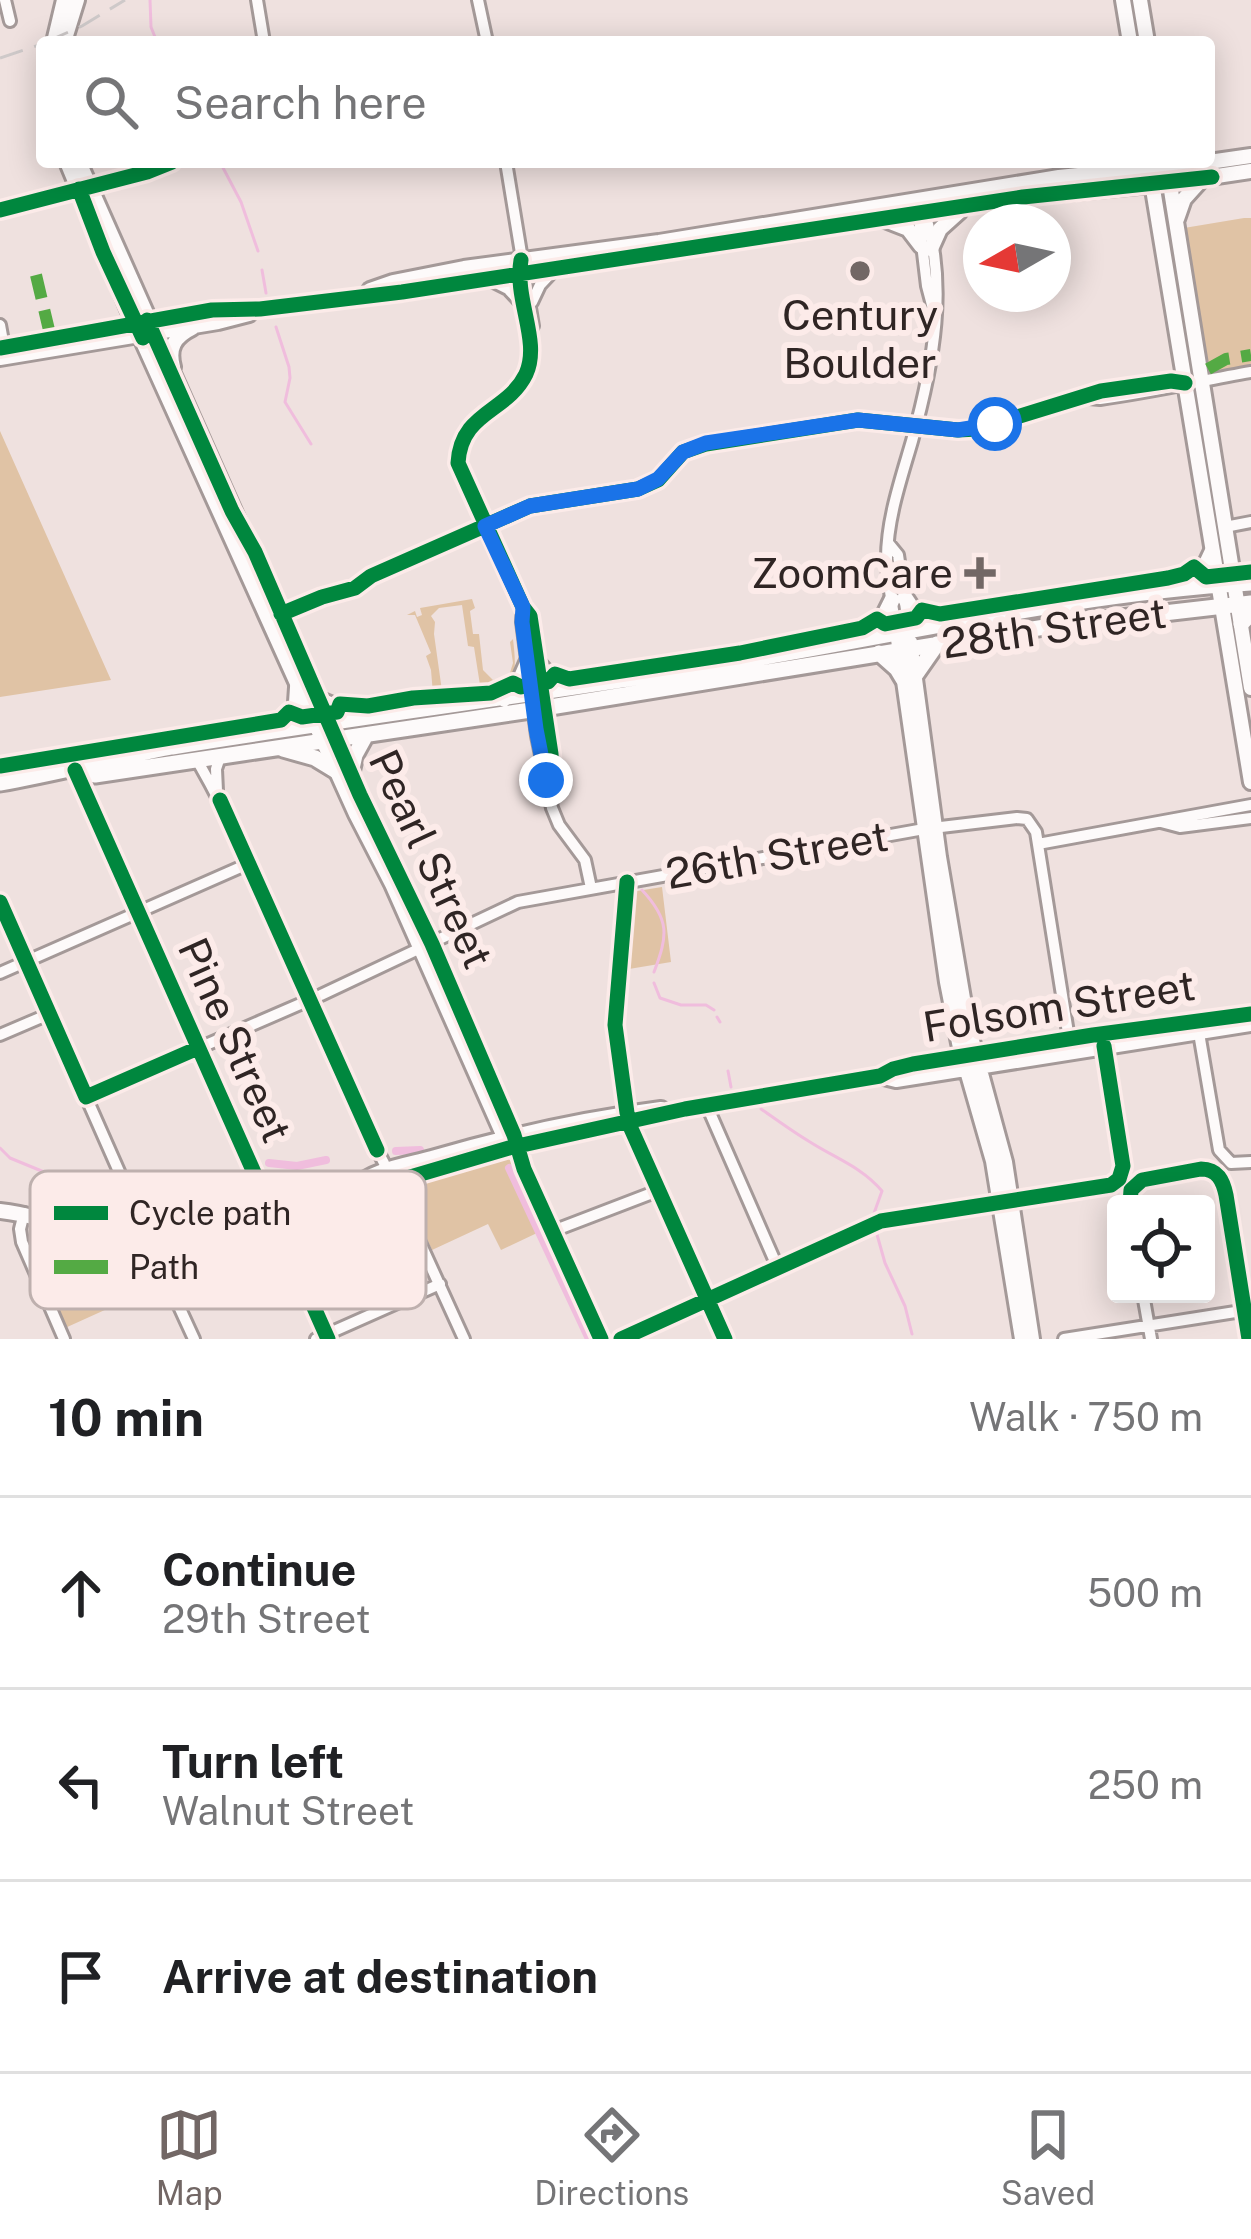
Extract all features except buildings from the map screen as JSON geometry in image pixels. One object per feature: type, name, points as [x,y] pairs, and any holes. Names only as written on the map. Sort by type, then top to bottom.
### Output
[{"type":"highway","points":[[1188,588],[1212,552]]},
{"type":"highway","name":"28th Street","points":[[904,640],[933,626],[1234,584]]},
{"type":"highway","points":[[933,626],[898,599],[876,644],[909,678],[937,644]]},
{"type":"highway","name":"28th Street","points":[[75,770],[95,775],[281,748],[355,719],[504,699],[538,701],[574,687],[746,660],[904,640],[937,644],[1038,628],[1240,610]]},
{"type":"highway","name":"28th Street","points":[[0,783],[75,770],[94,761],[287,729],[366,735],[876,644]]},
{"type":"highway","points":[[504,699],[533,663],[551,679],[574,687]]},
{"type":"highway","points":[[287,729],[296,710],[298,680]]},
{"type":"highway","points":[[319,700],[355,719]]},
{"type":"highway","points":[[281,748],[344,773],[366,735]]},
{"type":"main road","points":[[55,36],[64,0]]},
{"type":"main road","points":[[66,36],[77,0]]},
{"type":"main road","points":[[1123,0],[1129,36]]},
{"type":"main road","points":[[1140,0],[1146,36]]},
{"type":"main road","points":[[1215,161],[1251,156]]},
{"type":"main road","points":[[72,168],[84,188]]},
{"type":"main road","points":[[80,168],[84,188]]},
{"type":"main road","points":[[1110,171],[1117,168]]},
{"type":"main road","points":[[1,351],[144,327],[212,310],[402,292],[490,280],[522,270],[554,270],[880,219],[1045,179],[1110,171],[1168,171],[1202,178],[1251,171]]},
{"type":"main road","points":[[1168,171],[1212,552],[1234,584]]},
{"type":"main road","points":[[981,204],[1104,188],[1150,172]]},
{"type":"main road","points":[[1150,172],[1225,526],[1251,688]]},
{"type":"main road","points":[[1176,224],[1184,198],[1202,178]]},
{"type":"main road","name":"Pearl Street","points":[[84,188],[118,285],[178,390],[255,553],[319,700],[326,732]]},
{"type":"main road","name":"Pearl Street","points":[[84,188],[373,847],[483,1062],[511,1141]]},
{"type":"main road","points":[[1104,188],[1143,200],[1159,228]]},
{"type":"main road","points":[[352,296],[393,282],[522,270],[963,206]]},
{"type":"main road","points":[[880,219],[908,229],[926,247],[946,221],[963,211]]},
{"type":"main road","points":[[97,329],[118,312],[118,285]]},
{"type":"main road","points":[[1,351],[97,329],[200,325],[260,309]]},
{"type":"main road","points":[[178,390],[172,347],[180,335],[200,325]]},
{"type":"main road","points":[[1240,610],[1251,782]]},
{"type":"main road","points":[[904,640],[947,982],[1002,1150],[1022,1339]]},
{"type":"main road","name":"Pearl Street","points":[[344,773],[411,899],[453,1024],[511,1141]]},
{"type":"main road","points":[[373,847],[379,849],[411,899]]},
{"type":"main road","name":"Folsom Street","points":[[971,1061],[1070,1039],[1251,1014]]},
{"type":"main road","points":[[453,1024],[472,1057],[483,1062]]},
{"type":"main road","name":"Folsom Street","points":[[411,1171],[511,1141],[880,1076],[893,1069],[1251,1024]]},
{"type":"main road","points":[[1006,1201],[1032,1339]]},
{"type":"main road","name":"Folsom Street","points":[[0,1211],[30,1216]]},
{"type":"street","points":[[5,0],[10,21]]},
{"type":"street","points":[[257,0],[263,36]]},
{"type":"street","points":[[478,0],[486,36]]},
{"type":"street","points":[[0,210],[156,168]]},
{"type":"street","points":[[507,168],[530,360],[523,380],[469,427],[459,451],[461,473],[523,607],[553,764],[549,788],[555,817],[585,860],[591,888]]},
{"type":"street","points":[[904,640],[898,555],[889,544],[933,350],[937,290],[921,209]]},
{"type":"street","points":[[526,305],[554,270]]},
{"type":"street","points":[[490,280],[526,305]]},
{"type":"street","points":[[0,325],[1,351]]},
{"type":"street","points":[[485,526],[530,506],[638,489],[658,479],[683,452],[706,443],[858,420],[978,429],[1084,398],[1100,400],[1172,389],[1251,372]]},
{"type":"street","points":[[1225,526],[1251,522]]},
{"type":"street","points":[[220,757],[215,778],[220,800]]},
{"type":"street","points":[[197,760],[250,863],[377,1150],[378,1171]]},
{"type":"street","name":"Pine Street","points":[[75,770],[253,1171]]},
{"type":"street","points":[[1070,1039],[1038,844],[1251,805]]},
{"type":"street","points":[[1161,822],[1180,827],[1251,818]]},
{"type":"street","name":"26th Street","points":[[86,1097],[426,947],[511,904],[930,828],[1027,819],[1038,844]]},
{"type":"street","points":[[0,973],[250,863]]},
{"type":"street","points":[[627,882],[615,1025],[628,1118],[725,1339]]},
{"type":"street","points":[[0,902],[119,1171]]},
{"type":"street","points":[[0,1035],[49,1014]]},
{"type":"street","points":[[622,1339],[881,1221],[1105,1187],[1120,1177],[1123,1160],[1104,1046],[1139,1029]]},
{"type":"street","points":[[1198,1033],[1218,1146],[1225,1160],[1251,1162]]},
{"type":"street","points":[[707,1106],[777,1266]]},
{"type":"street","name":"Pearl Street","points":[[511,1141],[602,1339]]},
{"type":"street","points":[[1130,1195],[1142,1180],[1196,1170],[1208,1169],[1222,1180],[1248,1310],[1249,1339]]},
{"type":"street","points":[[553,1231],[660,1190]]},
{"type":"street","points":[[24,1214],[20,1229],[30,1260]]},
{"type":"street","points":[[426,1254],[464,1339]]},
{"type":"street","points":[[426,1290],[440,1284]]},
{"type":"street","points":[[51,1309],[64,1339]]},
{"type":"street","points":[[180,1309],[194,1339]]},
{"type":"street","name":"Pine Street","points":[[311,1309],[323,1337]]},
{"type":"street","points":[[323,1337],[385,1309]]},
{"type":"street","points":[[1064,1339],[1149,1332],[1248,1310]]},
{"type":"shaded area","points":[[1251,218],[1251,368],[1207,374],[1184,228]]},
{"type":"shaded area","points":[[0,431],[111,680],[0,697]]},
{"type":"shaded area","points":[[472,599],[473,634],[479,634],[483,670],[493,680],[509,676],[513,639],[515,662],[512,679],[500,689],[477,691],[474,647],[468,646],[462,605],[439,608],[431,616],[442,691],[468,692],[433,694],[426,656],[431,653],[415,615],[407,615],[415,611],[417,617],[422,615],[420,608]]},
{"type":"shaded area","points":[[662,887],[671,962],[629,969],[637,891]]},
{"type":"shaded area","points":[[504,1156],[511,1161],[541,1229],[501,1250],[488,1224],[432,1250],[426,1237],[426,1180]]},
{"type":"shaded area","points":[[63,1309],[107,1309],[65,1328],[58,1311]]},
{"type":"waterway","points":[[150,0],[155,36]]},
{"type":"waterway","points":[[223,168],[258,251]]},
{"type":"waterway","points":[[262,270],[266,293]]},
{"type":"waterway","points":[[276,327],[289,367],[285,402],[311,444]]},
{"type":"waterway","points":[[642,890],[658,910],[664,928],[654,972]]},
{"type":"waterway","points":[[654,983],[660,998],[714,1010]]},
{"type":"waterway","points":[[717,1017],[720,1022]]},
{"type":"waterway","points":[[728,1071],[731,1087]]},
{"type":"waterway","points":[[761,1109],[874,1183],[882,1191],[873,1216]]},
{"type":"waterway","points":[[0,1148],[10,1158],[42,1171]]},
{"type":"waterway","points":[[396,1151],[420,1150]]},
{"type":"waterway","points":[[269,1163],[297,1166],[326,1160]]},
{"type":"waterway","points":[[509,1168],[589,1339]]},
{"type":"waterway","points":[[876,1231],[912,1334]]},
{"type":"railway","points":[[60,36],[125,0]]},
{"type":"railway","points":[[0,58],[36,46]]},
{"type":"marked path","points":[[36,275],[49,330]]},
{"type":"marked path","points":[[1208,369],[1226,359],[1251,355]]},
{"type":"cycle path","points":[[0,210],[157,168]]},
{"type":"cycle path","points":[[0,348],[212,310],[402,292],[1023,197],[1212,177]]},
{"type":"cycle path","points":[[79,189],[143,338]]},
{"type":"cycle path","points":[[521,260],[531,348],[526,374],[467,433],[458,463],[530,616],[551,754],[549,787]]},
{"type":"cycle path","points":[[147,320],[432,944],[514,1135],[524,1169],[601,1339]]},
{"type":"cycle path","points":[[281,614],[355,588],[371,576],[530,506],[638,489],[658,480],[683,452],[706,444],[858,420],[978,429],[1101,391],[1185,383]]},
{"type":"cycle path","points":[[0,766],[281,720],[289,712],[302,717],[337,712],[340,704],[368,706],[491,693],[513,683],[521,687],[548,682],[555,674],[569,679],[740,653],[862,628],[877,619],[885,624],[916,618],[922,610],[940,614],[1168,578],[1194,567],[1206,577],[1251,572]]},
{"type":"cycle path","points":[[75,770],[253,1171]]},
{"type":"cycle path","points":[[220,800],[377,1150]]},
{"type":"cycle path","points":[[627,882],[615,1025],[627,1113]]},
{"type":"cycle path","points":[[0,902],[86,1097],[198,1048]]},
{"type":"cycle path","points":[[426,1172],[509,1148],[685,1109],[880,1076],[913,1064],[1251,1014]]},
{"type":"cycle path","points":[[621,1339],[881,1221],[1111,1185],[1123,1166],[1104,1046]]},
{"type":"cycle path","points":[[629,1124],[725,1339]]},
{"type":"cycle path","points":[[1131,1195],[1142,1180],[1201,1169],[1219,1177],[1226,1195],[1249,1339]]},
{"type":"cycle path","points":[[315,1309],[328,1339]]},
{"type":"place","name":"Century Boulder","points":[[860,271]]},
{"type":"place","name":"ZoomCare","points":[[980,573]]},
{"type":"route","points":[[546,780],[523,607],[485,526],[530,506],[638,489],[658,479],[683,452],[706,443],[858,420],[958,430],[995,424]]}]
